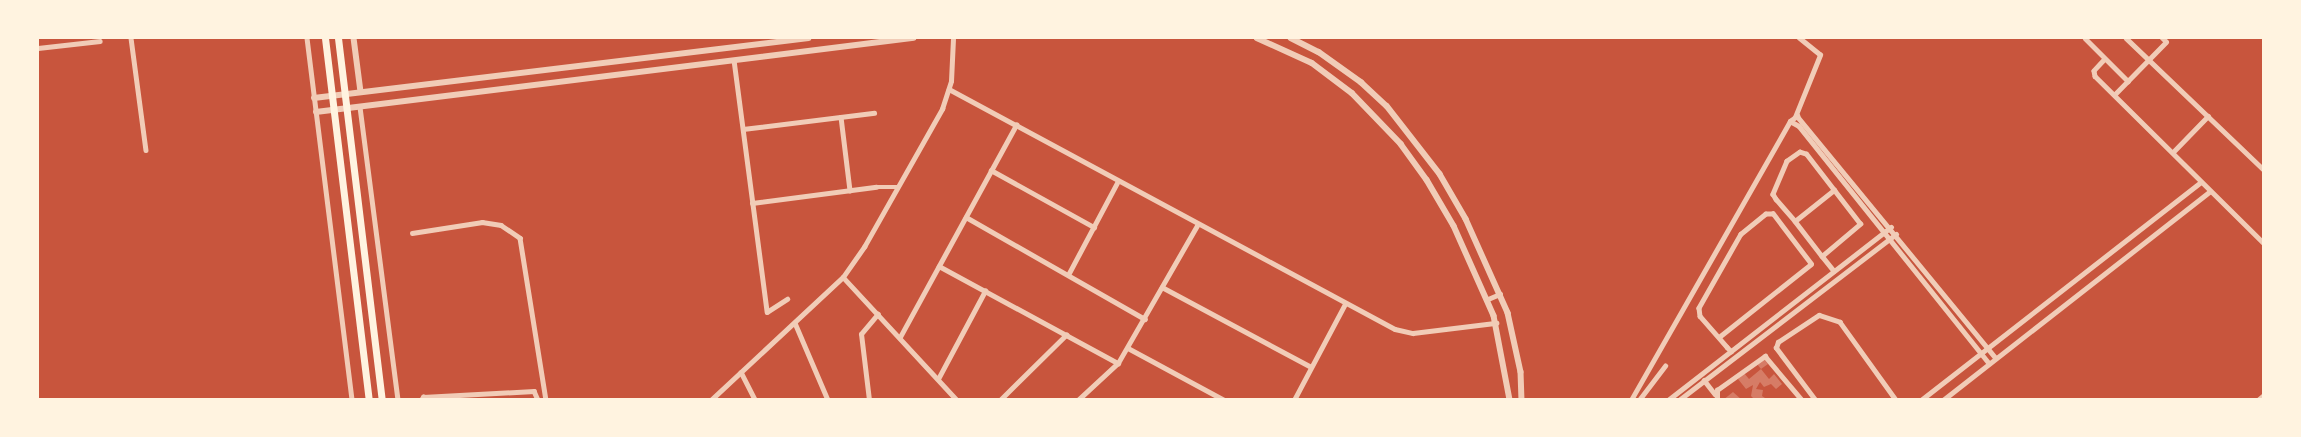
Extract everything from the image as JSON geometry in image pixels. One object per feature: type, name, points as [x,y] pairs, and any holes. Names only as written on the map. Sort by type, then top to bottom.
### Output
[{"type":"main road","points":[[325,38],[369,400]]},
{"type":"main road","points":[[338,38],[382,400]]},
{"type":"street","points":[[130,38],[146,150]]},
{"type":"street","points":[[307,38],[352,400]]},
{"type":"street","points":[[354,38],[361,92]]},
{"type":"street","points":[[314,98],[808,38]]},
{"type":"street","points":[[316,112],[914,38]]},
{"type":"street","points":[[711,400],[843,276],[898,187],[942,109],[949,89],[953,38]]},
{"type":"street","points":[[1257,38],[1312,63],[1376,116],[1427,180],[1454,226],[1488,299],[1496,323],[1510,400]]},
{"type":"street","points":[[1291,38],[1319,52],[1361,82],[1411,135],[1466,219],[1500,294],[1521,372],[1522,400]]},
{"type":"street","points":[[1631,400],[1794,117],[1820,55],[1798,38]]},
{"type":"street","points":[[2084,38],[2128,81]]},
{"type":"street","points":[[2126,38],[2264,170]]},
{"type":"street","points":[[2114,95],[2148,60],[2164,40],[2170,38]]},
{"type":"street","points":[[38,48],[100,41]]},
{"type":"street","points":[[2105,59],[2094,74],[2209,192],[2264,243]]},
{"type":"street","points":[[734,60],[767,312],[787,299]]},
{"type":"street","points":[[949,89],[1345,304],[1403,332],[1496,323]]},
{"type":"street","points":[[360,107],[398,400]]},
{"type":"street","points":[[743,129],[874,113]]},
{"type":"street","points":[[2172,152],[2208,116]]},
{"type":"street","points":[[841,117],[850,190]]},
{"type":"street","points":[[1794,117],[1801,118],[1996,358]]},
{"type":"street","points":[[1790,121],[1799,126],[1989,363]]},
{"type":"street","points":[[900,338],[1016,125]]},
{"type":"street","points":[[1822,256],[1860,224],[1806,154],[1794,155],[1773,190],[1794,221],[1822,256],[1834,271]]},
{"type":"street","points":[[991,170],[1094,227]]},
{"type":"street","points":[[1068,275],[1118,181]]},
{"type":"street","points":[[1921,400],[2200,183]]},
{"type":"street","points":[[752,203],[850,190],[898,187]]},
{"type":"street","points":[[1794,221],[1834,190]]},
{"type":"street","points":[[1943,400],[2209,192]]},
{"type":"street","points":[[1719,337],[1811,264],[1774,214],[1766,214],[1741,234],[1699,308],[1700,316],[1731,351]]},
{"type":"street","points":[[966,216],[1145,318]]},
{"type":"street","points":[[412,233],[482,222],[501,225],[520,238],[546,400]]},
{"type":"street","points":[[1078,400],[1118,363],[1198,224]]},
{"type":"street","points":[[1668,400],[1891,228]]},
{"type":"street","points":[[1679,400],[1896,234]]},
{"type":"street","points":[[939,266],[1118,363]]},
{"type":"street","points":[[843,276],[957,400]]},
{"type":"street","points":[[1162,287],[1311,367]]},
{"type":"street","points":[[938,379],[985,291]]},
{"type":"street","points":[[1488,299],[1500,294]]},
{"type":"street","points":[[1294,400],[1345,304]]},
{"type":"street","points":[[869,400],[861,334],[878,314]]},
{"type":"street","points":[[1815,400],[1776,348],[1778,342],[1819,315],[1840,322],[1894,397],[1887,400]]},
{"type":"street","points":[[795,323],[828,400]]},
{"type":"street","points":[[1000,400],[1066,335]]},
{"type":"street","points":[[1128,348],[1224,400]]},
{"type":"street","points":[[1715,394],[1765,356],[1802,400]]},
{"type":"street","points":[[1639,400],[1665,366]]},
{"type":"street","points":[[741,372],[755,400]]},
{"type":"street","points":[[1704,380],[1715,394],[1717,400]]},
{"type":"street","points":[[420,400],[423,396],[534,391],[538,400]]},
{"type":"street","points":[[2258,400],[2264,395]]},
{"type":"building","points":[[1763,358],[1768,364],[1761,369],[1757,364]]},
{"type":"building","points":[[1761,369],[1769,379],[1774,374],[1782,384],[1776,389],[1771,384],[1764,387],[1760,382],[1756,389],[1763,390],[1762,396],[1768,400],[1755,400],[1751,396],[1753,385],[1746,389],[1738,379],[1744,373],[1749,379]]},
{"type":"building","points":[[1733,392],[1742,400],[1723,400]]}]
